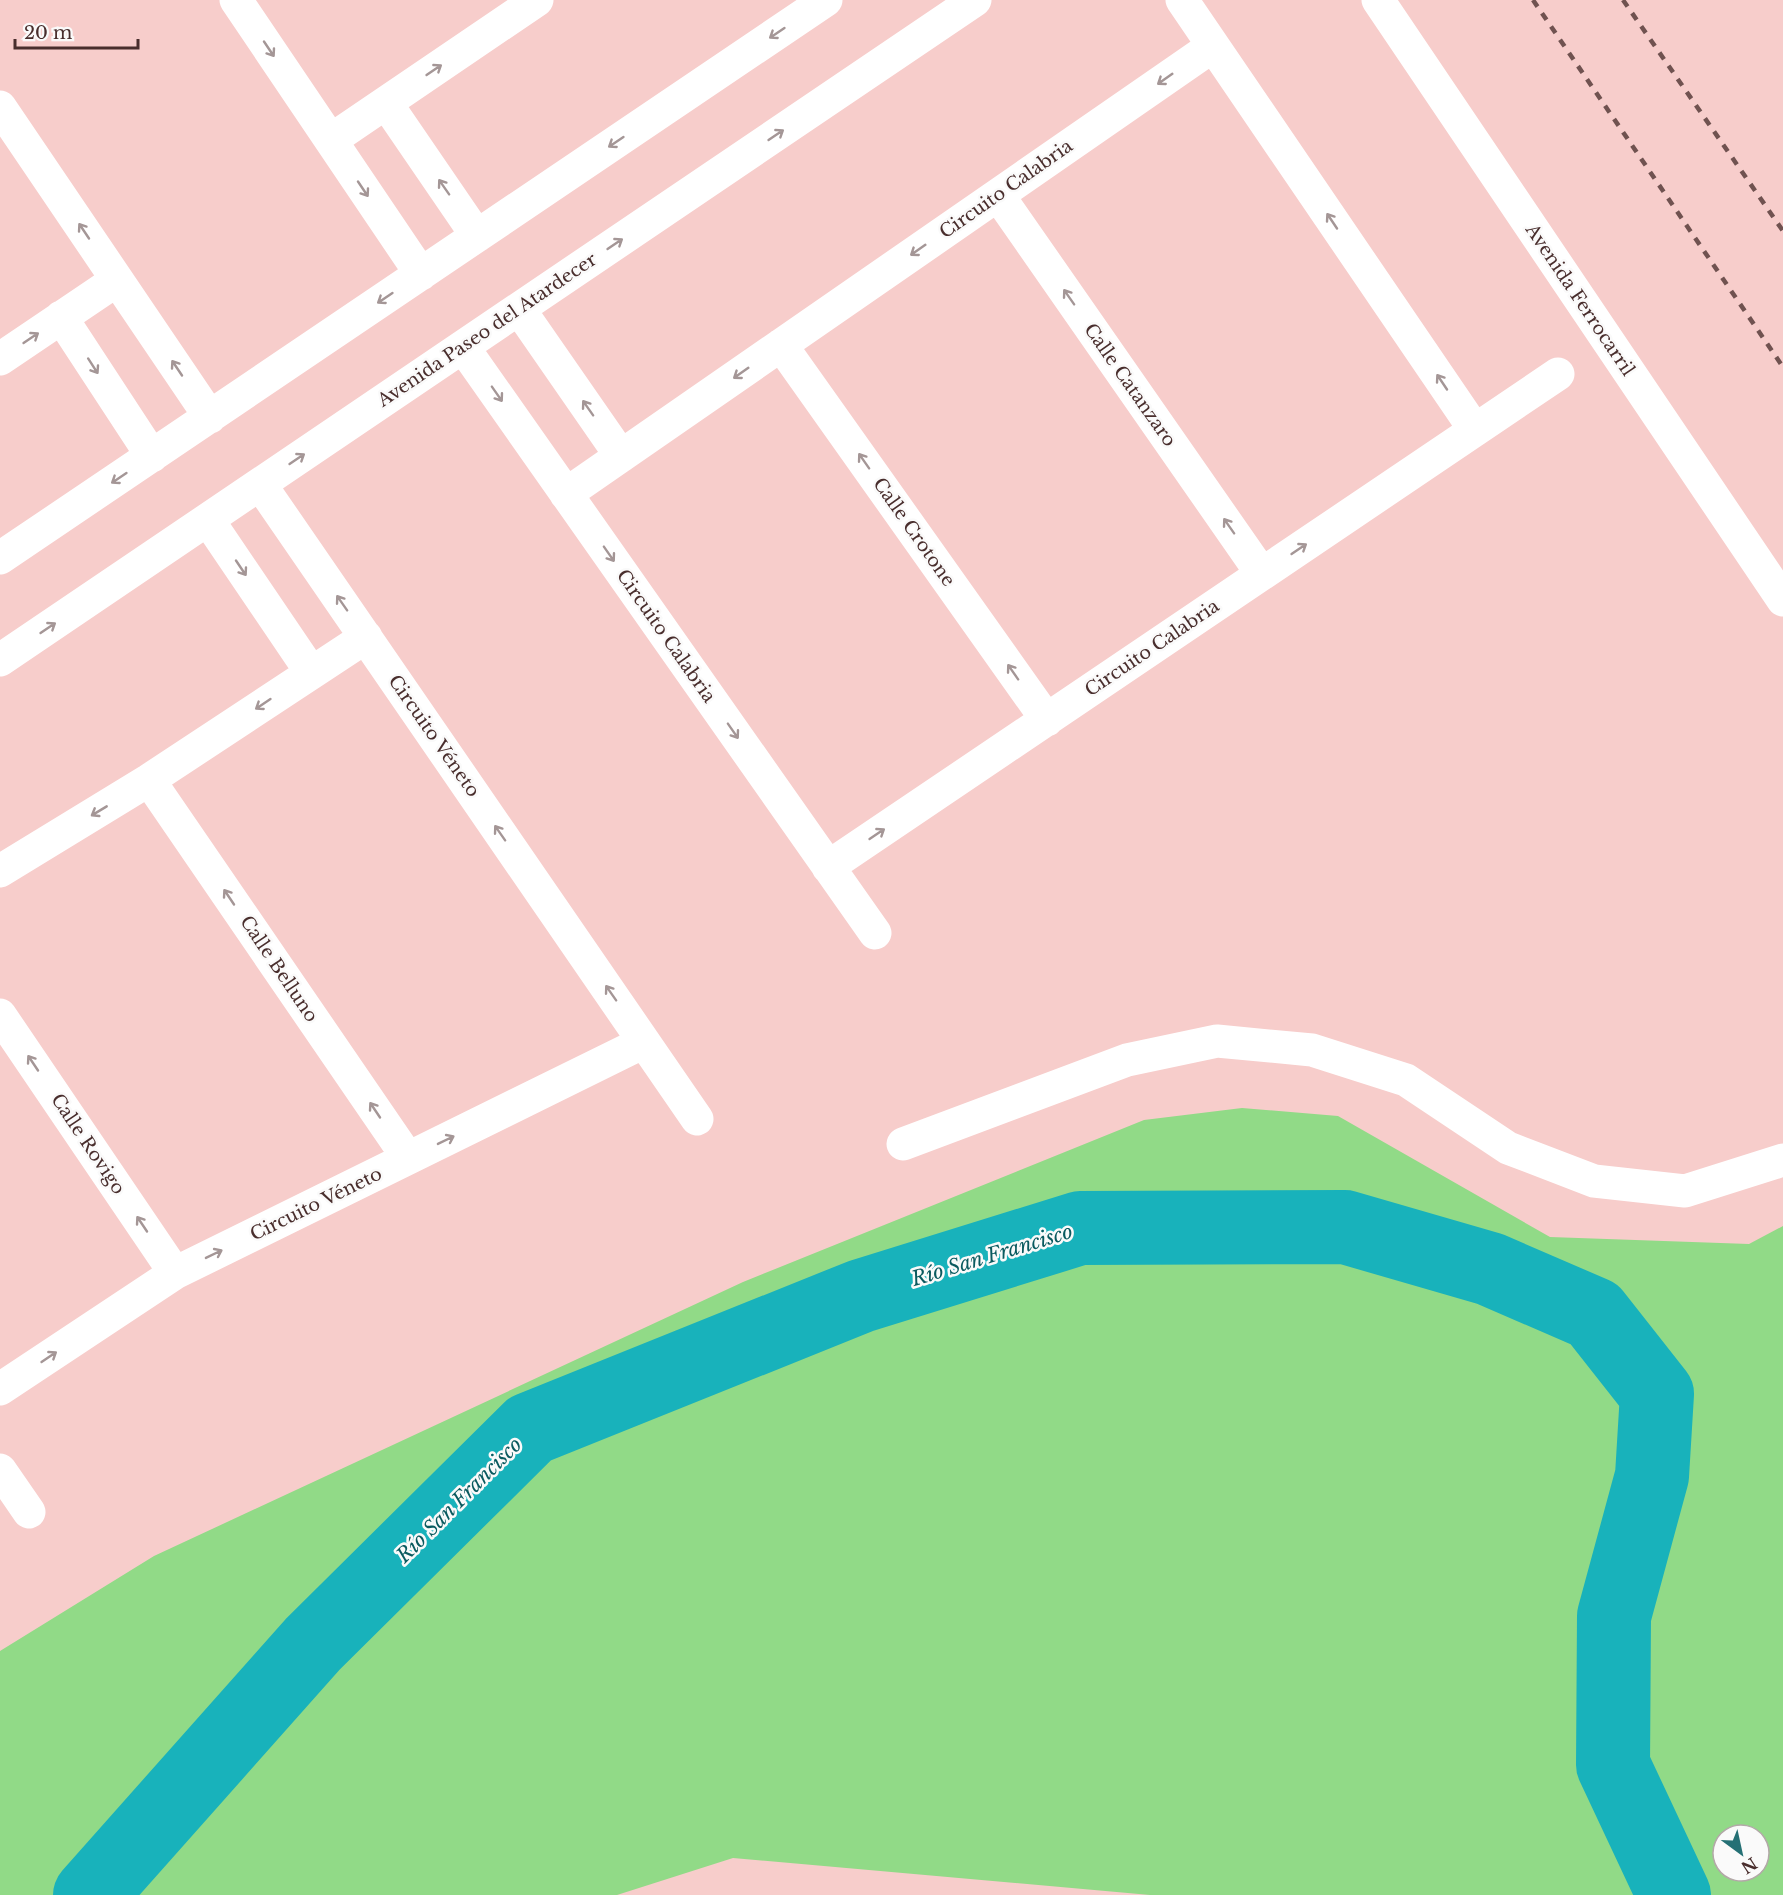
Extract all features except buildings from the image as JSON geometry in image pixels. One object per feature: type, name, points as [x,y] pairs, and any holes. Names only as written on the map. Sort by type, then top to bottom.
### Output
[{"type":"street","points":[[236,0],[421,274]]},
{"type":"street","points":[[331,140],[537,0]]},
{"type":"street","points":[[0,558],[826,0]]},
{"type":"street","name":"Avenida Paseo del Atardecer","points":[[0,660],[975,0]]},
{"type":"street","points":[[1182,0],[1475,430]]},
{"type":"street","name":"Avenida Ferrocarril","points":[[1378,0],[1783,600]]},
{"type":"street","name":"Circuito Calabria","points":[[566,494],[1213,46]]},
{"type":"street","points":[[386,103],[477,236]]},
{"type":"street","points":[[0,107],[210,417]]},
{"type":"street","name":"Calle Catanzaro","points":[[998,195],[1262,574]]},
{"type":"street","points":[[0,359],[117,280]]},
{"type":"street","points":[[519,309],[621,456]]},
{"type":"street","points":[[61,317],[152,456]]},
{"type":"street","name":"Calle Crotone","points":[[781,345],[1047,720]]},
{"type":"street","name":"Circuito Calabria","points":[[463,346],[875,933]]},
{"type":"street","name":"Circuito Calabria","points":[[828,867],[1558,374]]},
{"type":"street","name":"Circuito Véneto","points":[[260,484],[697,1119]]},
{"type":"street","points":[[208,520],[311,672]]},
{"type":"street","points":[[0,872],[149,780],[366,637]]},
{"type":"street","name":"Calle Belluno","points":[[149,780],[408,1158]]},
{"type":"street","name":"Calle Rovigo","points":[[0,1015],[175,1273]]},
{"type":"street","name":"Circuito Véneto","points":[[0,1389],[175,1273],[644,1041]]},
{"type":"street","points":[[903,1144],[1127,1060],[1217,1041],[1312,1050],[1406,1080],[1508,1148],[1594,1181],[1685,1191],[1783,1160]]},
{"type":"street","points":[[0,1470],[28,1512]]},
{"type":"green space","points":[[1242,1108],[1338,1116],[1550,1237],[1749,1244],[1783,1226],[1783,1895],[1150,1895],[733,1858],[617,1895],[0,1895],[0,1651],[154,1556],[743,1282],[1144,1120]]},
{"type":"waterway","name":"Río San Francisco","points":[[90,1895],[313,1644],[530,1429],[861,1296],[1080,1228],[1345,1227],[1490,1269],[1594,1314],[1657,1394],[1652,1476],[1614,1616],[1613,1765],[1674,1895]]},
{"type":"railway","points":[[1533,0],[1783,367]]},
{"type":"railway","points":[[1623,0],[1783,231]]}]
